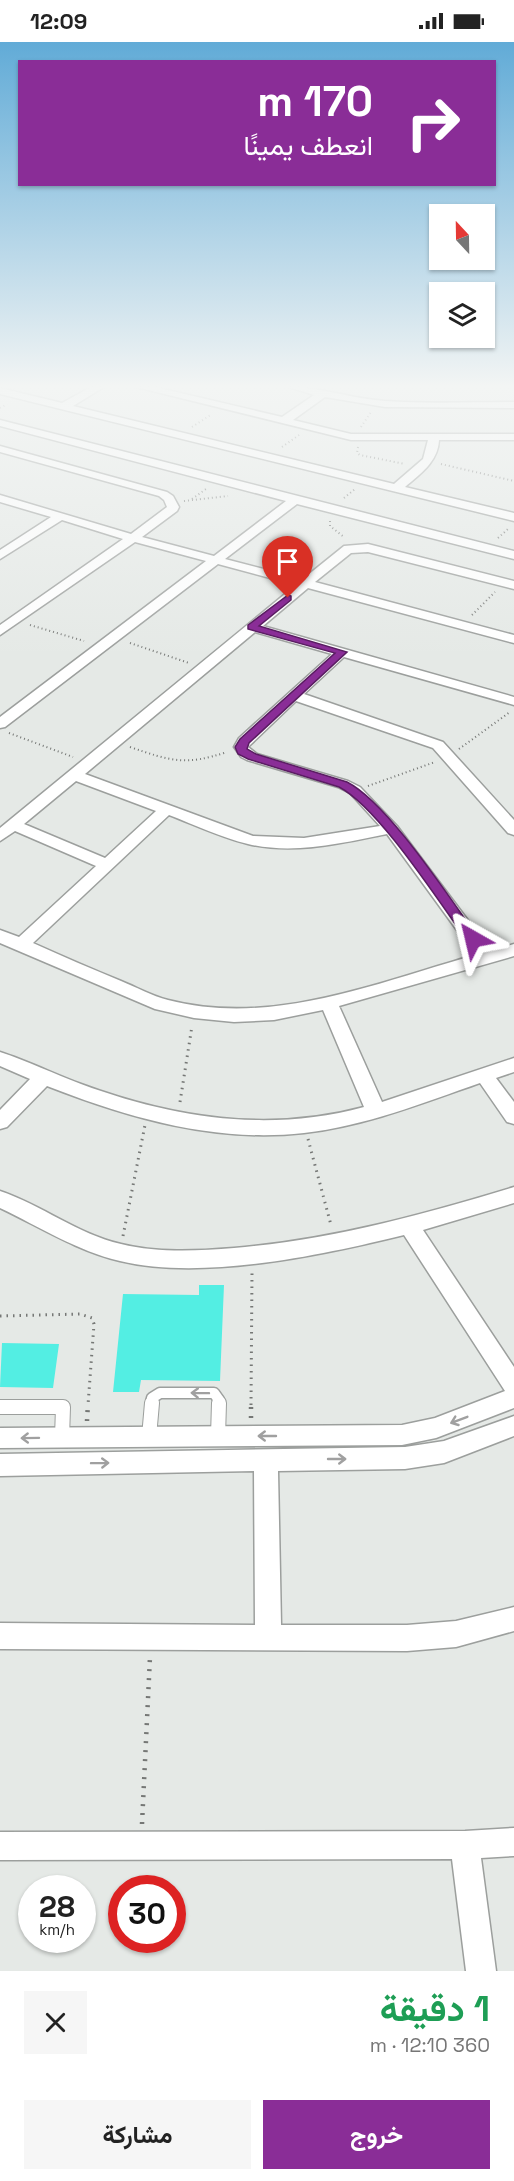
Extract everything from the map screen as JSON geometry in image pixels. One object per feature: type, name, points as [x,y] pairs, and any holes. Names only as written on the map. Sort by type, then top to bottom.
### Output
[{"type":"street","points":[[0,631],[171,510],[173,503],[163,494],[101,477]]},
{"type":"street","points":[[205,477],[514,555]]},
{"type":"street","points":[[246,477],[514,545]]},
{"type":"street","points":[[351,477],[514,517]]},
{"type":"street","points":[[397,488],[409,477]]},
{"type":"street","points":[[0,498],[133,538],[514,639]]},
{"type":"street","points":[[0,724],[295,501]]},
{"type":"street","points":[[0,512],[15,502]]},
{"type":"street","points":[[0,555],[61,516]]},
{"type":"street","points":[[0,836],[345,551],[357,547],[509,584]]},
{"type":"street","points":[[252,627],[514,701]]},
{"type":"street","points":[[342,652],[244,741],[241,747],[246,754],[252,757],[343,784],[355,790],[391,829],[486,957]]},
{"type":"street","points":[[295,696],[438,745],[514,830]]},
{"type":"street","points":[[75,775],[250,840],[273,844],[315,843],[391,829]]},
{"type":"street","points":[[21,945],[167,809]]},
{"type":"street","points":[[14,825],[107,865]]},
{"type":"street","points":[[0,936],[161,1005],[194,1012],[234,1016],[274,1014],[328,1002],[514,950]]},
{"type":"street","points":[[328,1002],[375,1109]]},
{"type":"street","points":[[0,1059],[147,1114],[219,1127],[261,1129],[304,1126],[375,1109],[514,1065]]},
{"type":"street","points":[[484,1075],[514,1117]]},
{"type":"street","points":[[0,1122],[44,1077]]},
{"type":"street","points":[[0,1199],[85,1242],[153,1258],[252,1255],[337,1244],[410,1227],[514,1195]]},
{"type":"street","points":[[410,1227],[514,1386]]},
{"type":"street","points":[[0,1438],[384,1436],[436,1428],[514,1398]]},
{"type":"street","points":[[0,1465],[405,1458],[425,1456],[462,1446],[514,1426]]},
{"type":"street","points":[[266,1459],[268,1638]]},
{"type":"street","points":[[0,1636],[407,1638],[456,1634],[514,1619]]},
{"type":"street","points":[[0,1846],[465,1845],[514,1842]]},
{"type":"street","points":[[465,1845],[481,1971]]},
{"type":"lane","points":[[149,1437],[152,1398],[160,1393],[214,1393],[219,1400],[218,1436]]},
{"type":"lane","points":[[0,1407],[63,1407],[62,1438]]},
{"type":"path","points":[[493,477],[514,481]]},
{"type":"path","points":[[173,503],[262,492]]},
{"type":"path","points":[[341,512],[330,521],[330,526],[357,547]]},
{"type":"path","points":[[496,540],[514,523]]},
{"type":"path","points":[[463,625],[509,584]]},
{"type":"path","points":[[16,620],[102,647]]},
{"type":"path","points":[[114,638],[202,668]]},
{"type":"path","points":[[0,730],[88,763]]},
{"type":"path","points":[[115,741],[172,761],[188,764],[204,761],[241,747]]},
{"type":"path","points":[[177,1121],[194,1012]]},
{"type":"path","points":[[120,1252],[147,1114]]},
{"type":"path","points":[[304,1126],[337,1244]]},
{"type":"path","points":[[250,1436],[252,1255]]},
{"type":"path","points":[[0,1316],[80,1314],[92,1318],[94,1324],[86,1438]]},
{"type":"path","points":[[140,1845],[151,1637]]},
{"type":"building","points":[[199,1285],[224,1285],[220,1381],[141,1380],[139,1392],[113,1392],[123,1294],[199,1295]]},
{"type":"building","points":[[2,1343],[59,1344],[53,1388],[0,1387]]},
{"type":"route","points":[[288,598],[252,627],[342,652],[244,741],[242,751],[252,757],[343,784],[355,790],[391,829],[473,939]]}]
